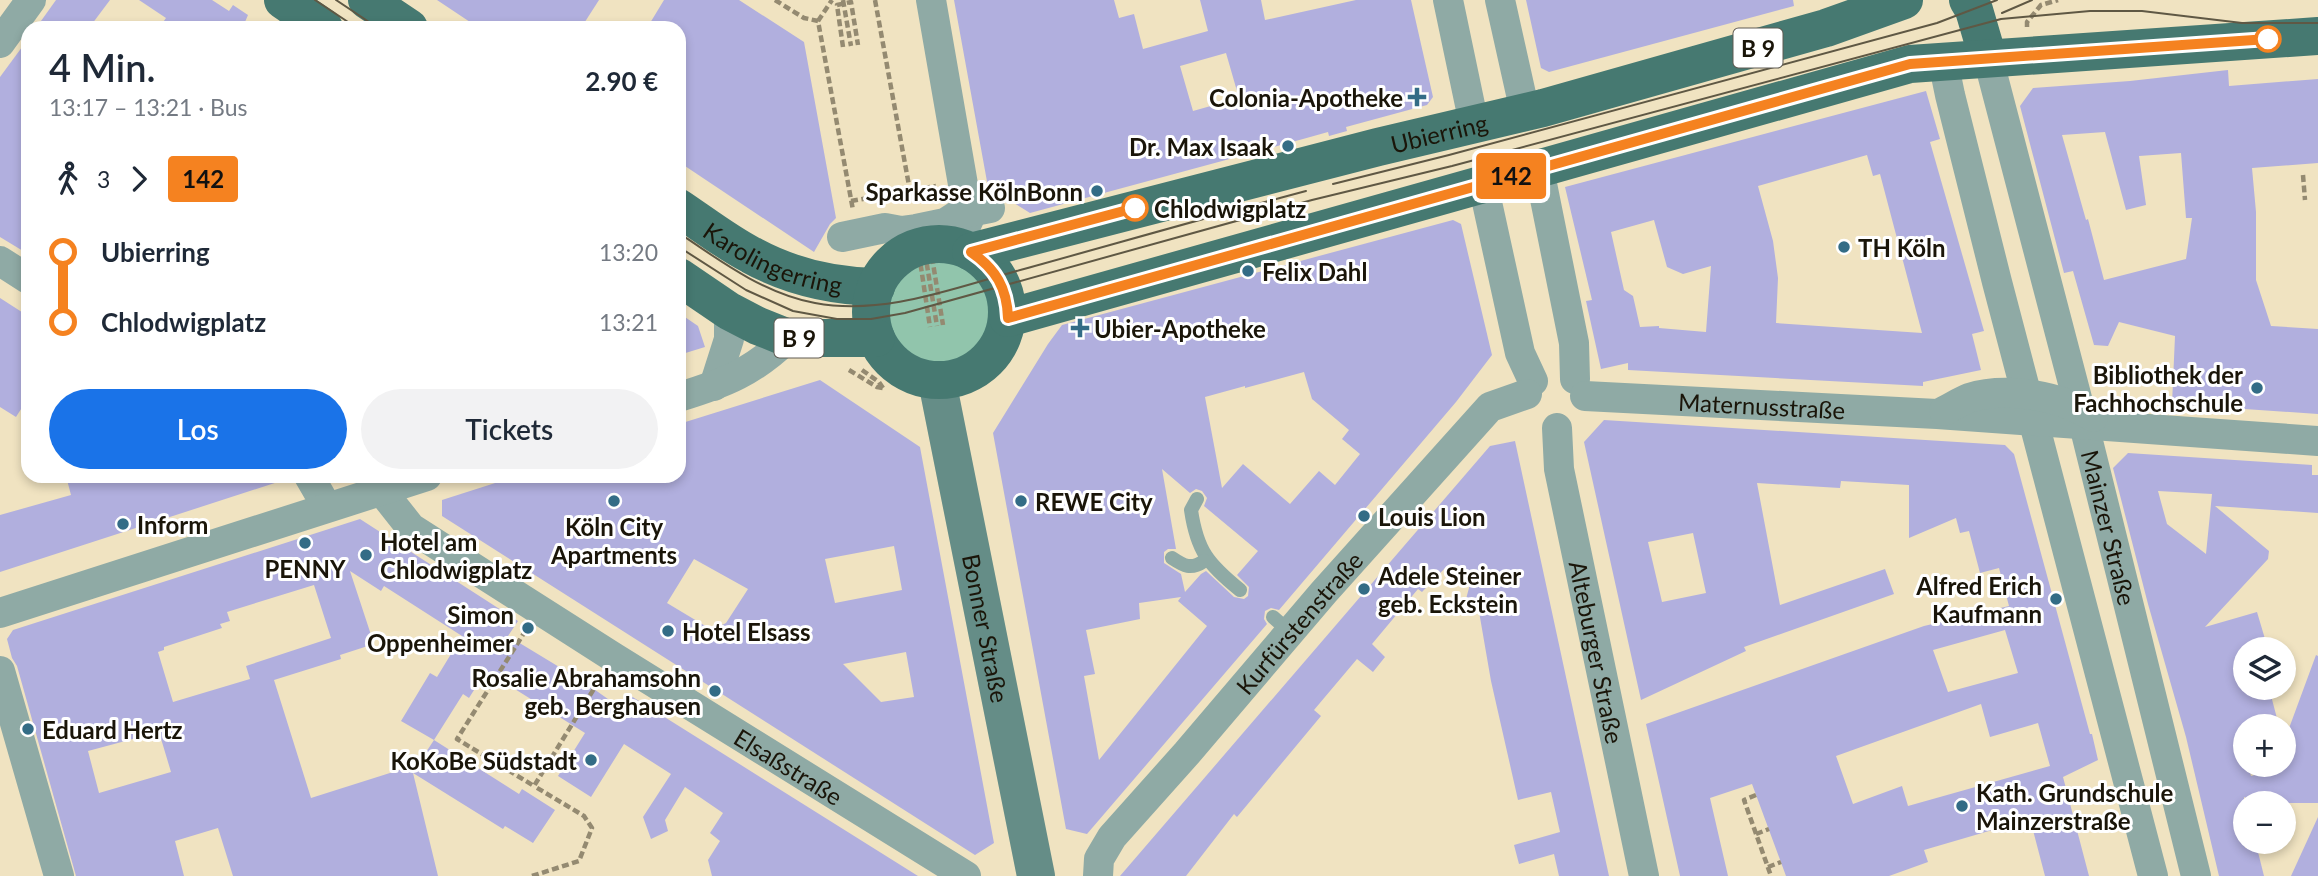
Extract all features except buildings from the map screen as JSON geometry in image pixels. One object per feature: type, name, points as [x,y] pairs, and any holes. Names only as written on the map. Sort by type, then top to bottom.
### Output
[{"type":"main road","points":[[283,0],[314,21]]},
{"type":"main road","points":[[367,0],[398,21]]},
{"type":"main road","name":"Ubierring","points":[[943,234],[1135,208],[1525,112],[1826,28],[1904,0]]},
{"type":"main road","points":[[1968,0],[1988,58]]},
{"type":"main road","name":"B 9","points":[[1008,318],[1891,68],[1943,61],[2318,36]]},
{"type":"main road","name":"Karolingerring","points":[[686,213],[751,255],[775,266],[843,286],[876,287]]},
{"type":"main road","points":[[876,287],[871,319],[876,338],[890,359],[904,371],[937,381],[962,377],[985,364],[1001,343],[1008,318],[1007,302],[998,276],[986,262],[943,234]]},
{"type":"main road","name":"B 9","points":[[876,287],[886,270],[900,257],[918,247],[937,244],[943,234]]},
{"type":"main road","name":"B 9","points":[[686,282],[729,311],[788,338],[876,338]]},
{"type":"main road","name":"Bonner Straße","points":[[937,381],[1035,876]]},
{"type":"street","points":[[0,43],[31,0]]},
{"type":"street","points":[[849,235],[885,228],[943,234],[931,0]]},
{"type":"street","points":[[1448,0],[1474,124]]},
{"type":"street","points":[[1500,0],[1525,112]]},
{"type":"street","name":"Mainzer Straße","points":[[1988,58],[2090,419],[2196,876]]},
{"type":"street","name":"Mainzer Straße","points":[[1943,61],[1997,282],[2153,876]]},
{"type":"street","points":[[1483,184],[1530,388],[1532,415],[1538,422],[1550,428],[1558,428],[1569,425],[1583,410],[1574,343],[1539,169]]},
{"type":"street","points":[[0,261],[21,274]]},
{"type":"street","points":[[714,386],[729,339],[729,311]]},
{"type":"street","points":[[686,395],[747,372],[770,356],[788,338]]},
{"type":"street","points":[[1530,388],[1552,370],[1567,373],[1580,387]]},
{"type":"street","name":"Maternusstraße","points":[[1580,387],[1937,414],[1969,398],[1997,393],[2031,408],[2090,419],[2318,441]]},
{"type":"street","name":"Kurfürstenstraße","points":[[1098,876],[1099,859],[1112,837],[1187,753],[1281,625],[1490,407],[1530,388]]},
{"type":"street","name":"Alteburger Straße","points":[[1558,428],[1559,469],[1644,876]]},
{"type":"street","points":[[313,483],[327,507]]},
{"type":"street","points":[[0,614],[404,483]]},
{"type":"street","name":"Elsaßstraße","points":[[381,490],[411,528],[536,613],[613,657],[966,876]]},
{"type":"street","points":[[0,671],[59,876]]},
{"type":"lane","points":[[1197,499],[1191,510],[1200,550],[1214,569],[1240,590]]},
{"type":"lane","points":[[1172,558],[1184,566],[1197,566],[1204,561]]},
{"type":"path","points":[[775,0],[804,18],[818,21]]},
{"type":"path","points":[[832,0],[818,21],[851,201],[849,235]]},
{"type":"path","points":[[851,201],[910,191],[875,0]]},
{"type":"path","points":[[2039,0],[2041,5],[2058,0]]},
{"type":"path","points":[[843,47],[837,5],[844,2],[851,2],[858,45]]},
{"type":"path","points":[[844,2],[851,46]]},
{"type":"path","points":[[2303,175],[2305,200]]},
{"type":"path","points":[[937,326],[943,234]]},
{"type":"path","points":[[840,365],[883,388],[879,382]]},
{"type":"path","points":[[532,876],[579,862],[592,828],[584,816],[457,738],[536,613]]},
{"type":"path","points":[[534,786],[613,657]]},
{"type":"path","points":[[1756,795],[1744,800],[1771,876]]},
{"type":"path","points":[[1756,834],[1769,829]]},
{"type":"path","points":[[1768,867],[1781,862]]},
{"type":"green space","points":[[939,259],[959,263],[977,274],[988,292],[992,312],[988,332],[977,350],[959,361],[939,365],[919,361],[901,350],[890,332],[886,312],[890,292],[901,274],[919,263]]},
{"type":"tram line","points":[[315,0],[346,21]]},
{"type":"tram line","points":[[336,0],[368,21]]},
{"type":"tram line","points":[[1333,184],[1937,23],[1997,0]]},
{"type":"tram line","points":[[2002,13],[2032,0]]},
{"type":"tram line","points":[[686,251],[746,290],[793,311],[837,319],[871,319],[905,313],[1312,200],[1452,166],[2001,19],[2090,11],[2142,11],[2242,23],[2318,23]]},
{"type":"tram line","points":[[686,238],[744,275],[796,299],[842,306],[868,306],[921,298],[1306,191]]},
{"type":"bus line","name":"142","points":[[1135,208],[971,252],[986,262],[998,276],[1007,302],[1008,318],[1910,64],[2268,39]]},
{"type":"place","name":"Colonia-Apotheke","points":[[1417,97]]},
{"type":"place","name":"Dr. Max Isaak","points":[[1288,146]]},
{"type":"place","name":"Sparkasse KölnBonn","points":[[1097,191]]},
{"type":"place","name":"Chlodwigplatz","points":[[1135,208]]},
{"type":"place","name":"TH Köln","points":[[1844,247]]},
{"type":"place","name":"Felix Dahl","points":[[1248,271]]},
{"type":"place","name":"Ubier-Apotheke","points":[[1080,328]]},
{"type":"place","name":"Bibliothek der Fachhochschule","points":[[2257,388]]},
{"type":"place","name":"Köln City Apartments","points":[[614,501]]},
{"type":"place","name":"REWE City","points":[[1021,501]]},
{"type":"place","name":"Louis Lion","points":[[1364,516]]},
{"type":"place","name":"Inform","points":[[123,524]]},
{"type":"place","name":"PENNY","points":[[305,543]]},
{"type":"place","name":"Hotel am Chlodwigplatz","points":[[366,555]]},
{"type":"place","name":"Adele Steiner geb. Eckstein","points":[[1364,589]]},
{"type":"place","name":"Alfred Erich Kaufmann","points":[[2056,599]]},
{"type":"place","name":"Simon Oppenheimer","points":[[528,628]]},
{"type":"place","name":"Hotel Elsass","points":[[668,631]]},
{"type":"place","name":"Rosalie Abrahamsohn geb. Berghausen","points":[[715,691]]},
{"type":"place","name":"Eduard Hertz","points":[[28,729]]},
{"type":"place","name":"KoKoBe Südstadt","points":[[591,760]]},
{"type":"place","name":"Kath. Grundschule Mainzerstraße","points":[[1962,806]]}]
